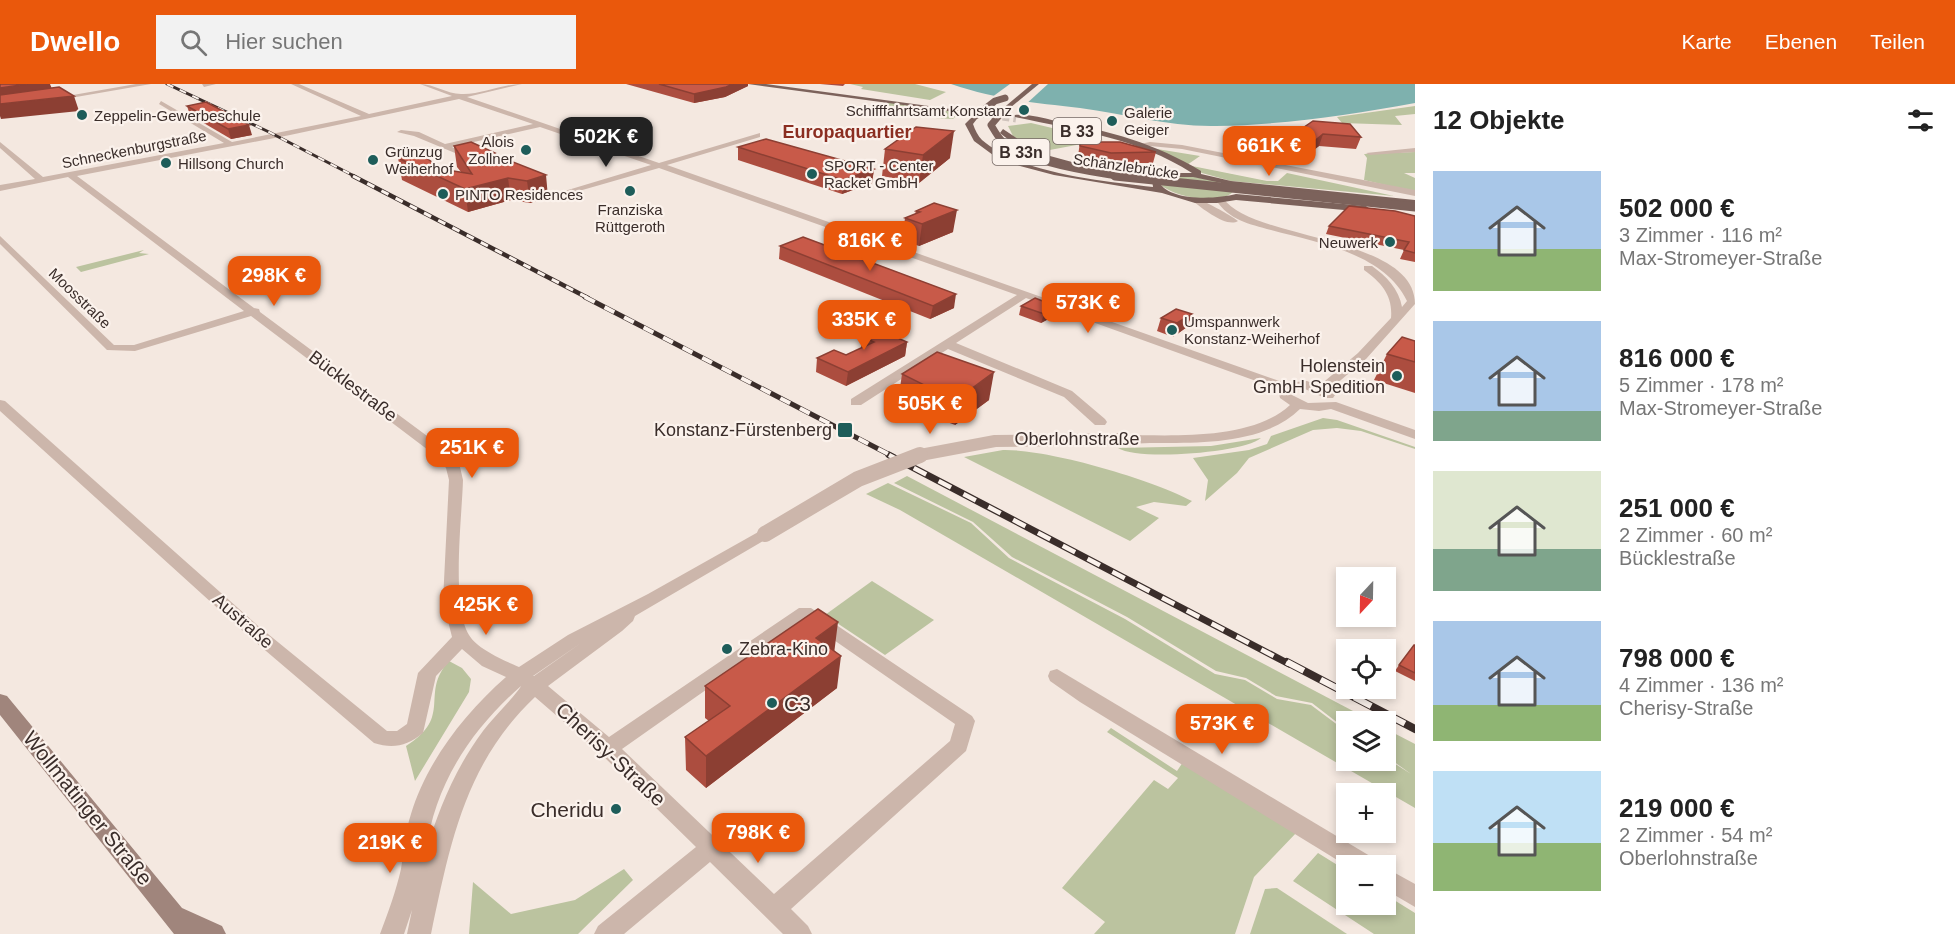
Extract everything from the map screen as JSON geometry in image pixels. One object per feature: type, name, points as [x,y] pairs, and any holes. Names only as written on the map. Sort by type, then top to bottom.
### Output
[{"type":"main road","points":[[751,84],[971,110],[772,84]]},
{"type":"main road","points":[[1003,111],[1036,84]]},
{"type":"main road","name":"Schänzlebrücke","points":[[1013,91],[980,122],[983,134],[1014,154],[1060,169],[1133,182],[1415,207]]},
{"type":"main road","name":"B 33n","points":[[1005,98],[995,101],[974,117],[969,124],[970,131],[981,143],[999,154],[1053,172],[1164,191]]},
{"type":"main road","name":"B 33n","points":[[1003,111],[1006,115],[1001,126],[1006,135],[1030,150],[1066,162],[1162,176]]},
{"type":"main road","name":"Schänzlebrücke","points":[[1003,111],[991,125],[999,139],[1031,156],[1070,168],[1168,182],[1415,207]]},
{"type":"main road","name":"B 33","points":[[1176,174],[1132,146],[1019,118],[1075,127],[1132,146],[1174,160],[1200,175]]},
{"type":"main road","points":[[1129,173],[1155,172],[1162,169],[1162,163]]},
{"type":"main road","name":"B 33","points":[[1162,176],[1200,175],[1231,183],[1415,207]]},
{"type":"main road","points":[[1162,176],[1157,178],[1155,183],[1164,191],[1197,200],[1236,197],[1415,216]]},
{"type":"main road","points":[[1231,183],[1240,192],[1236,197]]},
{"type":"main road","name":"Wollmatinger Straße","points":[[0,701],[182,925],[214,934]]},
{"type":"street","points":[[45,100],[148,84]]},
{"type":"street","points":[[204,86],[213,84]]},
{"type":"street","points":[[294,84],[368,116]]},
{"type":"street","points":[[423,84],[1284,387],[1300,384],[1321,390],[1330,396],[1331,405]]},
{"type":"street","points":[[476,84],[493,89]]},
{"type":"street","name":"Schneckenburgstraße","points":[[0,188],[231,144],[519,84]]},
{"type":"street","points":[[161,103],[231,144]]},
{"type":"street","points":[[445,146],[542,124]]},
{"type":"street","points":[[401,132],[417,134],[460,153]]},
{"type":"street","points":[[561,195],[757,135]]},
{"type":"street","points":[[0,144],[41,180]]},
{"type":"street","points":[[1132,146],[1182,147],[1415,193]]},
{"type":"street","points":[[1370,153],[1415,150]]},
{"type":"street","name":"Bücklestraße","points":[[69,174],[255,311],[441,453],[453,467],[456,495],[451,601],[461,639]]},
{"type":"street","points":[[1197,200],[1208,209],[1228,219],[1334,251],[1380,275],[1414,277]]},
{"type":"street","points":[[1220,200],[1226,209],[1241,218],[1345,249],[1397,276],[1408,289],[1412,301],[1362,356],[1321,390]]},
{"type":"street","name":"Moosstraße","points":[[0,239],[111,348],[135,348],[255,311]]},
{"type":"street","points":[[1380,275],[1394,295],[1397,318]]},
{"type":"street","points":[[856,402],[1024,295]]},
{"type":"street","points":[[947,344],[1068,394],[1100,422]]},
{"type":"street","points":[[1284,387],[1284,395],[1298,404],[1317,407],[1331,405],[1415,435]]},
{"type":"street","name":"Austraße","points":[[0,404],[251,629],[381,737],[393,741],[406,736],[416,728],[427,673],[461,639]]},
{"type":"street","name":"Oberlohnstraße","points":[[392,934],[412,871],[418,823],[441,772],[478,713],[526,681],[606,636],[636,608],[853,482],[916,455],[1000,440],[1046,437],[1188,438],[1244,431],[1282,418],[1298,404]]},
{"type":"street","points":[[608,748],[805,612],[965,721],[959,745],[775,908]]},
{"type":"street","points":[[461,639],[488,661],[526,681]]},
{"type":"street","points":[[1057,676],[1087,697],[1349,855]]},
{"type":"street","name":"Oberlohnstraße","points":[[419,934],[439,844],[468,771],[526,681]]},
{"type":"street","name":"Cherisy-Straße","points":[[526,681],[608,748],[800,934]]},
{"type":"street","points":[[606,934],[711,848]]},
{"type":"street","points":[[1396,884],[1415,896]]},
{"type":"green space","points":[[850,84],[915,84],[946,92],[930,100],[861,89],[863,87]]},
{"type":"green space","points":[[886,103],[960,112],[953,119],[900,116],[876,108]]},
{"type":"green space","points":[[1415,106],[1415,114],[1395,116],[1402,125],[1342,123],[1337,117]]},
{"type":"green space","points":[[1031,123],[1103,140],[1039,152],[1013,136],[1008,126]]},
{"type":"green space","points":[[1157,149],[1200,156],[1187,165]]},
{"type":"green space","points":[[1415,152],[1415,173],[1404,173],[1415,178],[1415,192],[1364,180],[1367,158],[1364,154]]},
{"type":"green space","points":[[1187,165],[1267,181],[1278,181],[1287,173],[1394,196],[1231,181],[1202,173]]},
{"type":"green space","points":[[1189,176],[1218,181],[1233,192],[1218,199],[1208,199],[1177,194],[1162,186],[1162,182],[1171,177]]},
{"type":"green space","points":[[144,250],[139,253],[149,254],[81,272],[76,267]]},
{"type":"green space","points":[[1323,418],[1337,420],[1415,447],[1415,449],[1361,431],[1337,428],[1313,430],[1249,458],[1237,473],[1205,501],[1208,480],[1193,458],[1249,450],[1267,444],[1271,436]]},
{"type":"green space","points":[[1261,438],[1234,448],[1190,454],[1146,454],[1118,448],[1211,446]]},
{"type":"green space","points":[[1003,450],[1046,454],[1099,467],[1174,492],[1192,501],[1186,506],[1154,502],[1136,507],[1159,518],[1130,541],[964,457]]},
{"type":"green space","points":[[907,476],[1353,711],[1336,711],[1336,722],[1312,703],[1276,696],[1246,678],[1216,671],[1127,617],[1012,557],[973,522],[894,483]]},
{"type":"green space","points":[[888,483],[971,523],[1009,558],[1125,619],[1215,674],[1245,680],[1277,699],[1311,705],[1336,724],[1336,762],[900,510],[866,494]]},
{"type":"green space","points":[[872,581],[934,620],[885,655],[825,615]]},
{"type":"green space","points":[[449,661],[462,668],[471,679],[469,692],[415,781],[406,746],[429,725],[433,715],[436,684]]},
{"type":"green space","points":[[1111,728],[1177,771],[1183,762],[1297,832],[1254,877],[1235,934],[1094,934],[1105,922],[1062,888],[1154,780],[1168,789],[1178,778],[1107,732]]},
{"type":"green space","points":[[1396,734],[1415,744],[1415,808],[1396,797],[1396,783],[1372,783],[1351,771],[1396,771],[1396,764],[1411,774],[1396,763]]},
{"type":"green space","points":[[1318,853],[1336,864],[1336,909],[1293,881]]},
{"type":"green space","points":[[624,869],[633,880],[578,934],[469,934],[473,882],[511,914],[575,900]]},
{"type":"green space","points":[[1277,888],[1347,934],[1250,934],[1265,889]]},
{"type":"green space","points":[[1396,901],[1415,913],[1415,934],[1374,934],[1345,915],[1396,915]]},
{"type":"water","points":[[951,84],[1415,84],[1415,103],[1291,121],[1199,126],[1015,100]]},
{"type":"pier","points":[[1010,84],[1048,84],[1025,105],[988,100]]},
{"type":"building","points":[[0,84],[27,84],[0,88]]},
{"type":"building","points":[[659,84],[733,84],[694,94]]},
{"type":"building","points":[[59,87],[74,96],[0,104],[0,95]]},
{"type":"building","points":[[206,102],[249,125],[228,129],[187,106]]},
{"type":"building","points":[[1313,121],[1350,124],[1361,137],[1323,134],[1301,152],[1275,147]]},
{"type":"building","points":[[916,127],[954,131],[923,155],[885,149]]},
{"type":"building","points":[[766,139],[874,169],[843,180],[738,147]]},
{"type":"building","points":[[471,142],[495,153],[493,154],[546,175],[527,181],[508,178],[465,189],[398,158],[420,153],[441,169],[472,174],[454,146]]},
{"type":"building","points":[[1080,142],[1120,142],[1156,152],[1111,153],[1080,146]]},
{"type":"building","points":[[934,203],[957,210],[922,224],[905,218],[920,212],[916,211]]},
{"type":"building","name":"Neuwerk","points":[[1349,206],[1395,211],[1415,216],[1415,253],[1404,250],[1409,242],[1329,226]]},
{"type":"building","points":[[803,237],[956,294],[933,306],[780,246]]},
{"type":"building","points":[[1035,298],[1058,307],[1044,314],[1021,306]]},
{"type":"building","points":[[1176,309],[1192,314],[1177,323],[1161,318]]},
{"type":"building","points":[[877,329],[907,342],[848,372],[817,358],[834,350],[846,355],[874,342],[862,337]]},
{"type":"building","points":[[1402,337],[1415,341],[1415,362],[1387,354]]},
{"type":"building","points":[[937,352],[994,372],[960,397],[939,389],[936,391],[902,374]]},
{"type":"building","points":[[818,609],[838,622],[816,638],[841,656],[706,756],[685,737],[730,706],[705,686]]},
{"type":"building","points":[[1415,645],[1415,673],[1399,665]]},
{"type":"tunnel","points":[[970,112],[1016,119]]},
{"type":"railway","points":[[167,84],[269,132],[356,177]]},
{"type":"railway","points":[[353,176],[588,298]]},
{"type":"railway","points":[[585,297],[892,456]]},
{"type":"railway","points":[[889,455],[1289,664]]},
{"type":"railway","points":[[1287,662],[1415,729]]},
{"type":"place","name":"Schifffahrtsamt Konstanz","points":[[1024,110]]},
{"type":"place","name":"Zeppelin-Gewerbeschule","points":[[82,115]]},
{"type":"place","name":"Galerie Geiger","points":[[1112,121]]},
{"type":"place","name":"Alois Zollner","points":[[526,150]]},
{"type":"place","name":"Grünzug Weiherhof","points":[[373,160]]},
{"type":"place","name":"Hillsong Church","points":[[166,163]]},
{"type":"place","name":"SPORT - Center Racket GmbH","points":[[812,174]]},
{"type":"place","name":"Franziska Rüttgeroth","points":[[630,191]]},
{"type":"place","name":"PINTO Residences","points":[[443,194]]},
{"type":"place","name":"Neuwerk","points":[[1390,242]]},
{"type":"place","name":"Umspannwerk Konstanz-Weiherhof","points":[[1172,330]]},
{"type":"place","name":"Holenstein GmbH Spedition","points":[[1397,376]]},
{"type":"place","name":"Konstanz-Fürstenberg","points":[[845,430]]},
{"type":"place","name":"Zebra-Kino","points":[[727,649]]},
{"type":"place","name":"C3","points":[[772,703]]},
{"type":"place","name":"Cheridu","points":[[616,809]]},
{"type":"district","name":"Europaquartier","points":[[847,132]]}]
